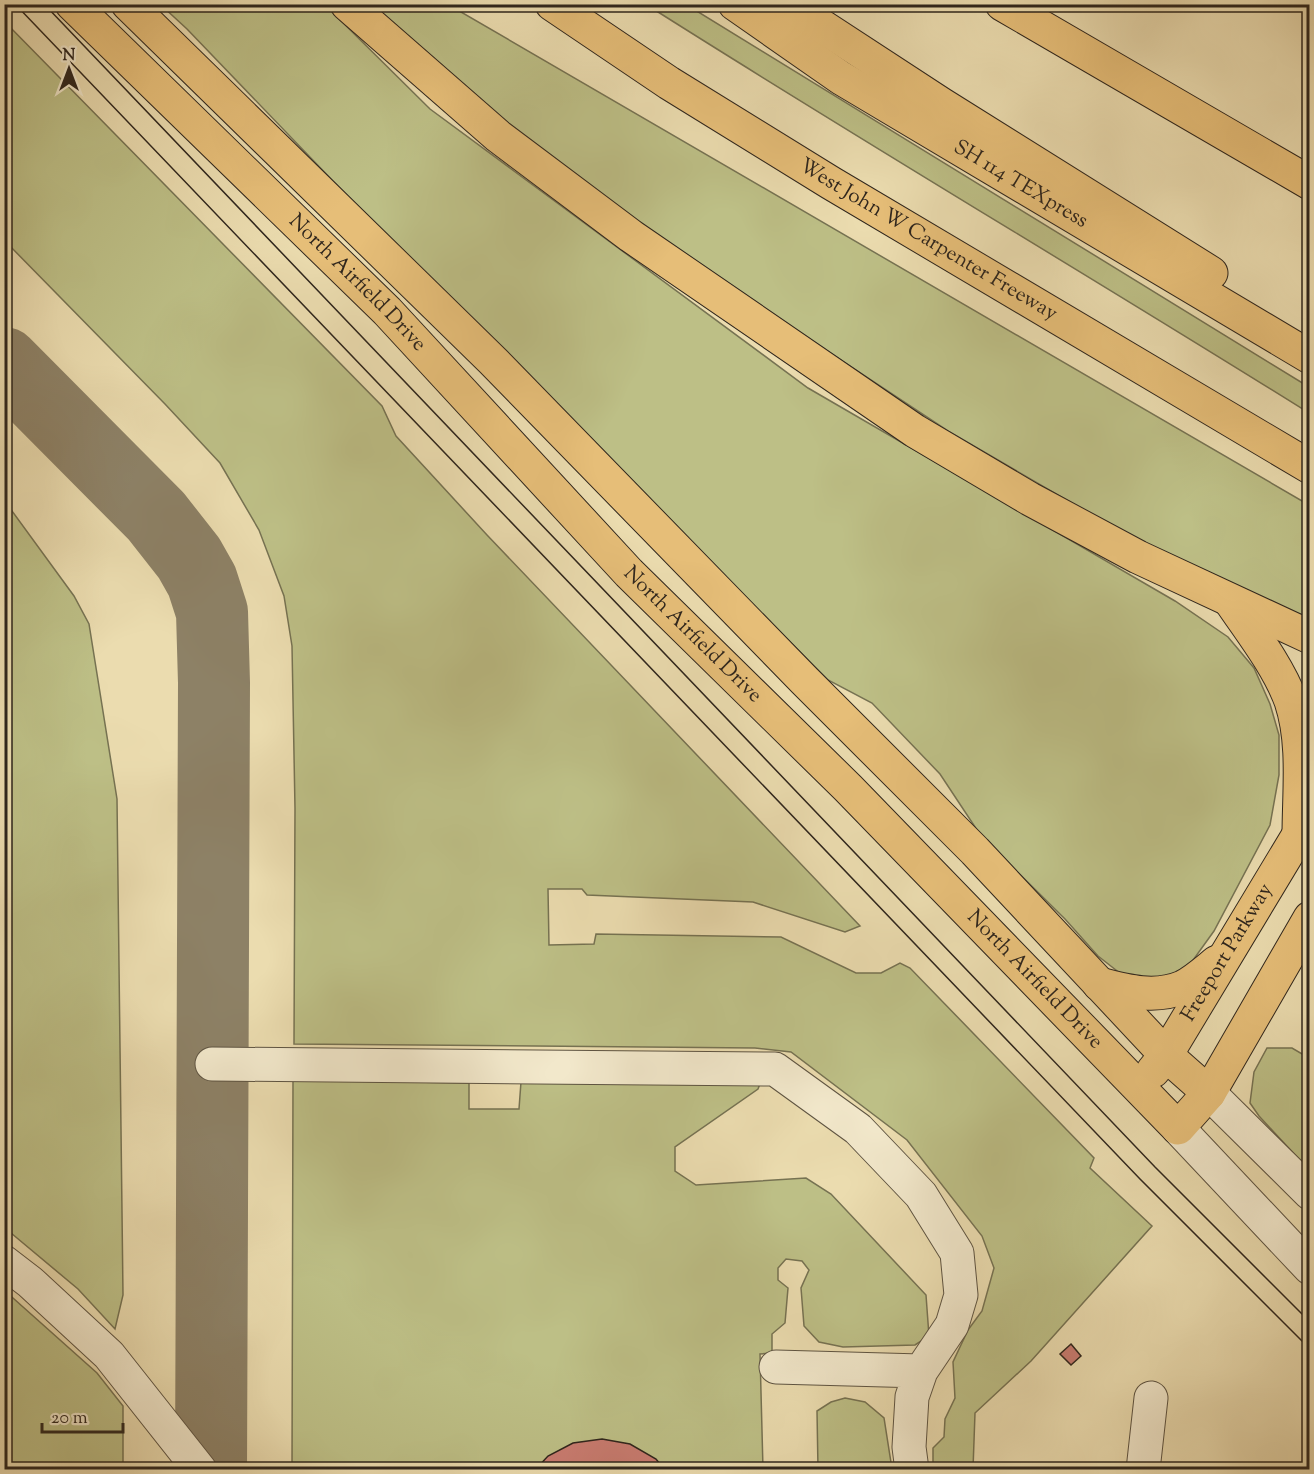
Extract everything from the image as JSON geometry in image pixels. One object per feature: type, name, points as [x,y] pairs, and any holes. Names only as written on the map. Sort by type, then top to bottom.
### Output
[{"type":"main road","name":"North Airfield Drive","points":[[72,4],[387,311],[629,573],[848,788],[1178,1128]]},
{"type":"main road","name":"North Airfield Drive","points":[[128,4],[493,361],[804,681],[975,851],[1166,1055],[1209,1093]]},
{"type":"main road","points":[[347,4],[498,136],[622,229],[915,431],[1030,499],[1138,557],[1310,637]]},
{"type":"main road","name":"West John W Carpenter Freeway","points":[[552,4],[669,83],[831,183],[1310,467]]},
{"type":"main road","name":"SH 114 TEXpress","points":[[735,4],[841,78],[1310,357]]},
{"type":"main road","points":[[788,4],[941,104],[1310,334]]},
{"type":"main road","points":[[1002,4],[1310,183]]},
{"type":"main road","points":[[1231,602],[1280,677],[1291,702],[1299,759],[1304,826]]},
{"type":"main road","name":"Freeport Parkway","points":[[1140,1087],[1166,1055],[1304,826]]},
{"type":"main road","points":[[1178,1128],[1209,1093],[1310,918]]},
{"type":"main road","points":[[1099,984],[1127,992],[1156,993],[1183,987],[1228,953]]},
{"type":"street","points":[[212,1064],[775,1069],[858,1129],[921,1195],[957,1253],[961,1295],[952,1325],[921,1371],[912,1397],[909,1447],[912,1470]]},
{"type":"street","name":"North Airfield Drive","points":[[1209,1093],[1310,1192]]},
{"type":"street","name":"North Airfield Drive","points":[[1178,1128],[1310,1268]]},
{"type":"street","points":[[4,1262],[30,1282],[110,1355],[200,1470]]},
{"type":"street","points":[[776,1367],[921,1371]]},
{"type":"street","points":[[1143,1470],[1151,1398]]},
{"type":"green space","points":[[161,5],[325,5],[430,109],[808,388],[1175,601],[1228,637],[1254,668],[1270,704],[1279,735],[1279,775],[1270,825],[1214,931],[1191,963],[1171,979],[1130,981],[1098,956],[1065,919],[981,836],[940,774],[872,703],[828,680],[382,232],[187,29]]},
{"type":"green space","points":[[365,5],[449,5],[1309,505],[1309,622],[1132,538],[948,431],[732,288],[575,180]]},
{"type":"green space","points":[[647,5],[687,5],[1309,387],[1309,413],[812,108]]},
{"type":"green space","points":[[4,21],[382,406],[396,436],[487,535],[860,926],[845,932],[753,902],[587,895],[582,889],[548,889],[549,945],[594,944],[596,934],[781,937],[856,973],[881,973],[900,963],[910,968],[1094,1158],[1090,1168],[1152,1226],[1031,1361],[975,1413],[973,1469],[933,1469],[933,1448],[944,1437],[945,1419],[955,1398],[953,1362],[968,1330],[982,1311],[994,1268],[982,1236],[907,1140],[791,1052],[755,1048],[294,1044],[295,808],[292,646],[284,596],[259,530],[220,463],[5,241]]},
{"type":"green space","points":[[4,500],[74,596],[89,624],[117,799],[123,1295],[115,1329],[78,1289],[5,1228]]},
{"type":"green space","points":[[1267,1048],[1292,1048],[1309,1058],[1309,1170],[1259,1116],[1250,1103],[1254,1072]]},
{"type":"green space","points":[[293,1080],[469,1083],[469,1109],[519,1109],[521,1082],[761,1081],[758,1089],[675,1147],[675,1171],[696,1185],[806,1178],[831,1194],[926,1295],[929,1336],[915,1345],[843,1347],[819,1342],[804,1326],[801,1288],[809,1270],[802,1261],[786,1259],[778,1268],[778,1280],[788,1288],[785,1323],[772,1334],[772,1353],[760,1354],[763,1469],[292,1470]]},
{"type":"green space","points":[[4,1290],[97,1373],[123,1406],[123,1469],[5,1469]]},
{"type":"green space","points":[[845,1398],[865,1402],[884,1418],[892,1469],[818,1469],[817,1411],[831,1402]]},
{"type":"building","points":[[1071,1344],[1081,1356],[1071,1365],[1060,1354]]},
{"type":"building","points":[[602,1439],[630,1444],[656,1459],[665,1470],[535,1470],[548,1456],[573,1443]]},
{"type":"taxiway","points":[[4,363],[156,516],[189,558],[202,581],[212,612],[214,683],[211,1470]]},
{"type":"tram line","points":[[15,4],[1140,1179],[1310,1349]]},
{"type":"tram line","points":[[44,4],[1155,1167],[1310,1322]]}]
